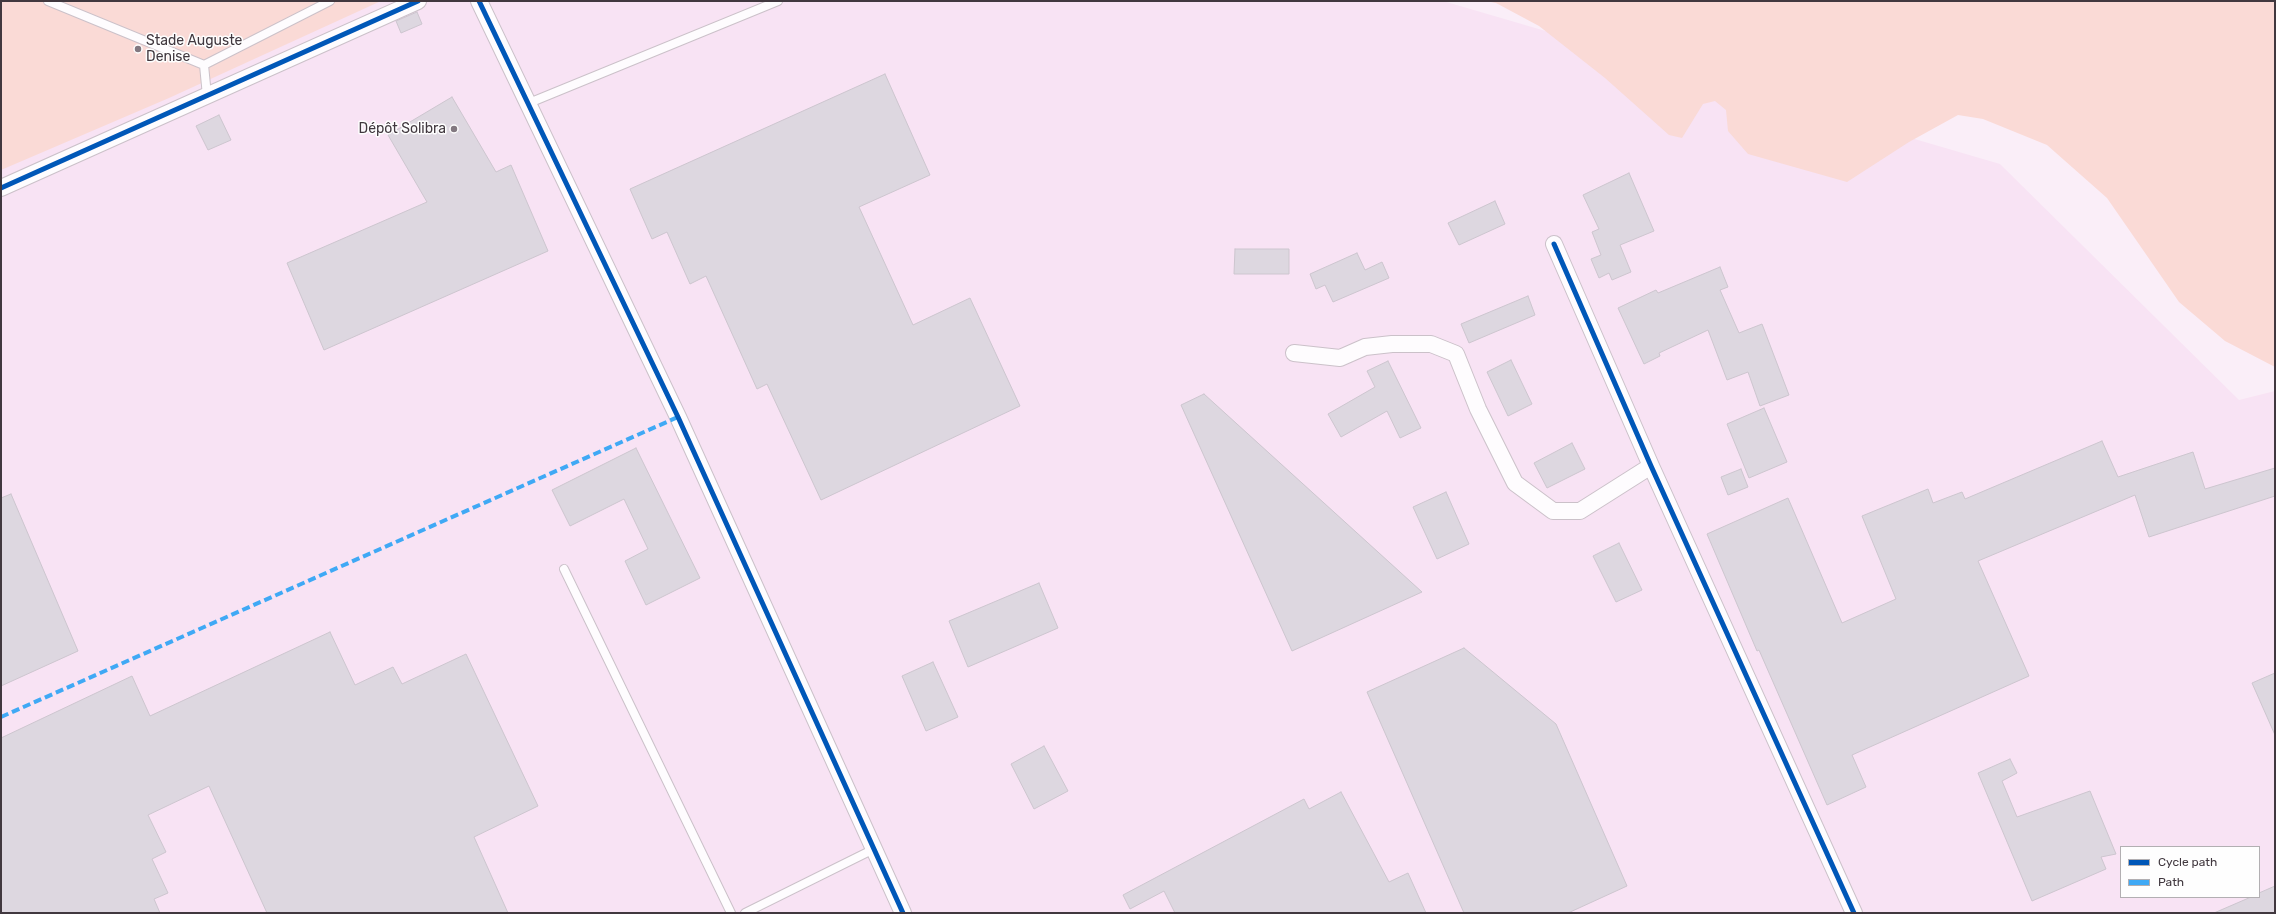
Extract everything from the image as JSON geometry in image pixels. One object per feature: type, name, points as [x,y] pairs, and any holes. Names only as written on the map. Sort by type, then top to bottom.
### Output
[{"type":"street","points":[[1,188],[418,1]]},
{"type":"street","points":[[479,1],[678,417],[903,913]]},
{"type":"street","points":[[1554,244],[1651,466],[1854,913]]},
{"type":"street","points":[[1294,353],[1340,358],[1365,347],[1400,344],[1430,344],[1456,354],[1478,409],[1515,483],[1553,512],[1580,511],[1651,466]]},
{"type":"lane","points":[[48,1],[204,65],[330,1]]},
{"type":"lane","points":[[529,103],[778,1]]},
{"type":"lane","points":[[204,65],[207,96]]},
{"type":"lane","points":[[564,569],[731,913]]},
{"type":"lane","points":[[745,913],[874,849]]},
{"type":"shaded area","points":[[1,1],[1443,1],[2000,164],[2239,400],[2275,391],[2275,913],[1,913]]},
{"type":"shaded area","name":"Stade Auguste Denise","points":[[1,1],[381,1],[169,98],[1,170]]},
{"type":"shaded area","points":[[1486,1],[2275,1],[2275,367],[2225,341],[2179,302],[2107,198],[2047,145],[1983,119],[1958,115],[1909,142],[1847,182],[1748,154],[1728,131],[1726,110],[1715,101],[1703,104],[1682,138],[1669,135],[1605,78],[1539,26],[1496,3]]},
{"type":"building","points":[[417,12],[422,24],[401,33],[396,21]]},
{"type":"building","points":[[885,74],[930,175],[859,207],[913,325],[970,298],[1020,406],[821,500],[767,384],[757,389],[706,276],[690,284],[667,232],[652,239],[630,189]]},
{"type":"building","points":[[452,97],[496,172],[511,165],[548,251],[324,350],[287,263],[427,202],[388,135]]},
{"type":"building","points":[[219,115],[231,140],[208,150],[196,126]]},
{"type":"building","points":[[1629,173],[1654,231],[1620,245],[1631,272],[1612,280],[1609,273],[1599,278],[1591,259],[1601,255],[1592,232],[1599,229],[1583,195]]},
{"type":"building","points":[[1495,201],[1505,224],[1459,245],[1448,223]]},
{"type":"building","points":[[1235,249],[1289,249],[1289,274],[1234,274]]},
{"type":"building","points":[[1357,253],[1365,270],[1382,262],[1389,278],[1333,302],[1325,285],[1316,289],[1310,274]]},
{"type":"building","points":[[1720,267],[1728,287],[1720,290],[1739,333],[1762,324],[1789,395],[1760,406],[1748,372],[1727,380],[1708,330],[1659,353],[1660,356],[1644,364],[1618,308],[1656,290],[1658,293]]},
{"type":"building","points":[[1528,296],[1535,315],[1469,343],[1461,324]]},
{"type":"building","points":[[1511,360],[1532,404],[1508,416],[1487,372]]},
{"type":"building","points":[[1388,361],[1421,428],[1400,438],[1387,411],[1341,437],[1328,414],[1375,387],[1367,371]]},
{"type":"building","points":[[1204,394],[1422,592],[1292,651],[1181,405]]},
{"type":"building","points":[[1764,408],[1787,462],[1749,478],[1727,424]]},
{"type":"building","points":[[2102,441],[2118,477],[2193,452],[2205,489],[2275,468],[2275,496],[2149,537],[2135,495],[1978,561],[2029,676],[1852,755],[1866,787],[1827,805],[1759,650],[1757,651],[1707,534],[1788,498],[1842,623],[1896,599],[1862,516],[1928,489],[1933,503],[1962,492],[1965,499]]},
{"type":"building","points":[[1572,443],[1585,469],[1547,488],[1534,463]]},
{"type":"building","points":[[636,448],[700,578],[646,605],[625,561],[648,549],[624,499],[570,526],[552,490]]},
{"type":"building","points":[[1741,469],[1748,487],[1728,495],[1721,477]]},
{"type":"building","points":[[1446,492],[1469,544],[1437,559],[1413,507]]},
{"type":"building","points":[[11,494],[78,651],[1,686],[1,498]]},
{"type":"building","points":[[1619,543],[1642,590],[1616,602],[1593,556]]},
{"type":"building","points":[[1039,583],[1058,628],[968,667],[949,621]]},
{"type":"building","points":[[330,632],[355,685],[393,667],[402,684],[466,654],[538,806],[474,837],[508,913],[267,913],[209,786],[148,815],[166,852],[152,859],[168,893],[154,899],[160,913],[1,913],[1,738],[132,676],[150,716]]},
{"type":"building","points":[[1464,648],[1556,724],[1627,886],[1568,913],[1464,913],[1367,692]]},
{"type":"building","points":[[933,662],[958,717],[926,731],[902,676]]},
{"type":"building","points":[[2275,673],[2275,735],[2252,683]]},
{"type":"building","points":[[1044,746],[1068,791],[1034,809],[1011,764]]},
{"type":"building","points":[[2010,759],[2017,773],[2002,781],[2017,817],[2090,791],[2116,854],[2101,857],[2106,869],[2032,901],[1978,773]]},
{"type":"building","points":[[1341,792],[1389,882],[1408,873],[1426,913],[1175,913],[1164,891],[1130,909],[1123,895],[1304,799],[1309,809]]},
{"type":"building","points":[[2275,886],[2275,913],[2214,913],[2249,898],[2260,898],[2260,893]]},
{"type":"marked path","points":[[1,717],[678,417]]},
{"type":"cycle path","points":[[1,188],[418,1]]},
{"type":"cycle path","points":[[479,1],[678,417],[903,913]]},
{"type":"cycle path","points":[[1554,244],[1651,466],[1854,913]]},
{"type":"place","name":"Stade Auguste Denise","points":[[138,49]]},
{"type":"place","name":"Dépôt Solibra","points":[[454,129]]}]
